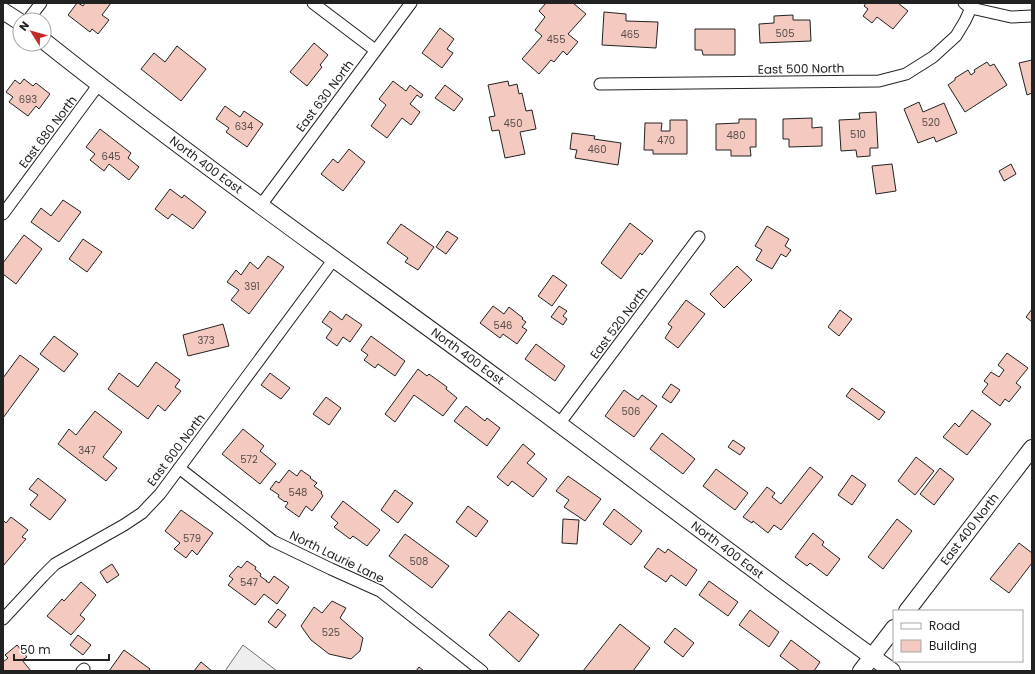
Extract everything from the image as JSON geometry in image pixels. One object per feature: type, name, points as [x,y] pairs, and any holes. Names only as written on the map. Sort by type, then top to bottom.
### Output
[{"type":"street","points":[[34,12],[41,3]]},
{"type":"street","points":[[312,3],[375,50]]},
{"type":"street","name":"East 630 North","points":[[261,205],[411,3]]},
{"type":"street","points":[[967,6],[1011,17],[1032,16]]},
{"type":"street","name":"East 500 North","points":[[600,84],[879,81],[906,74],[932,57],[956,36],[965,21],[967,6]]},
{"type":"street","points":[[3,11],[12,17]]},
{"type":"street","name":"North 400 East","points":[[52,46],[99,84],[261,205],[892,671]]},
{"type":"street","name":"East 680 North","points":[[3,214],[99,84]]},
{"type":"street","name":"East 520 North","points":[[559,424],[699,237]]},
{"type":"street","name":"East 600 North","points":[[3,619],[55,564],[142,514],[160,494],[334,259]]},
{"type":"street","name":"East 400 North","points":[[908,610],[1032,448]]},
{"type":"street","name":"North Laurie Lane","points":[[179,468],[273,541],[330,569],[380,591],[482,671]]},
{"type":"street","points":[[861,671],[893,629]]},
{"type":"shaded area","points":[[243,645],[277,671],[225,671]]},
{"type":"building","points":[[77,3],[83,6],[85,3],[111,3],[102,15],[109,20],[98,34],[92,29],[90,32],[68,15]]},
{"type":"building","points":[[546,3],[573,3],[586,14],[568,34],[578,42],[567,55],[563,51],[554,62],[551,60],[539,74],[522,59],[542,36],[535,30],[545,17],[539,11]]},
{"type":"building","points":[[866,3],[898,3],[908,11],[893,29],[877,17],[872,23],[863,16],[868,9],[864,6]]},
{"type":"building","points":[[604,12],[626,14],[626,21],[658,22],[656,48],[602,45]]},
{"type":"building","points":[[793,15],[793,20],[810,20],[811,41],[760,43],[759,24],[774,23],[774,16]]},
{"type":"building","points":[[440,28],[454,39],[447,49],[453,53],[442,68],[422,53]]},
{"type":"building","points":[[695,29],[735,29],[735,55],[703,55],[702,50],[695,50]]},
{"type":"building","points":[[314,43],[328,55],[320,65],[322,67],[307,86],[290,72]]},
{"type":"building","points":[[177,46],[206,69],[181,101],[141,69],[154,53],[165,62]]},
{"type":"building","points":[[1032,60],[1032,93],[1027,95],[1019,63]]},
{"type":"building","points":[[987,62],[990,66],[994,64],[1007,85],[965,112],[948,85],[955,80],[955,78],[968,70],[971,75],[975,72],[974,70]]},
{"type":"building","points":[[24,79],[33,86],[36,83],[50,94],[39,109],[36,106],[28,116],[9,102],[13,97],[6,92],[15,80],[20,84]]},
{"type":"building","points":[[393,81],[406,91],[410,85],[423,95],[421,98],[417,95],[410,104],[420,112],[411,125],[402,118],[387,138],[371,126],[386,105],[379,99]]},
{"type":"building","points":[[508,81],[509,86],[517,84],[519,94],[522,93],[526,111],[532,110],[536,129],[520,132],[525,154],[505,158],[499,130],[492,131],[489,117],[495,116],[488,85]]},
{"type":"building","points":[[445,85],[463,99],[454,111],[435,98]]},
{"type":"building","points":[[919,102],[923,112],[944,103],[957,133],[936,142],[934,137],[918,143],[904,109]]},
{"type":"building","points":[[225,106],[240,117],[244,111],[263,124],[247,147],[226,132],[229,128],[216,119]]},
{"type":"building","points":[[876,112],[878,148],[870,148],[870,156],[857,157],[856,150],[841,151],[839,120],[860,119],[859,113]]},
{"type":"building","points":[[812,118],[812,128],[822,127],[822,146],[789,147],[789,139],[783,139],[783,119]]},
{"type":"building","points":[[739,119],[756,119],[756,147],[750,147],[751,156],[731,156],[731,150],[716,150],[716,124],[739,123]]},
{"type":"building","points":[[670,120],[687,120],[687,154],[653,154],[653,150],[644,150],[645,123],[662,123],[661,131],[670,131]]},
{"type":"building","points":[[100,129],[131,153],[128,158],[139,167],[129,180],[109,164],[104,171],[90,160],[95,154],[86,147]]},
{"type":"building","points":[[572,133],[595,136],[594,139],[621,143],[618,165],[575,158],[577,150],[570,149]]},
{"type":"building","points":[[349,149],[365,162],[343,191],[321,174],[333,159],[338,163]]},
{"type":"building","points":[[892,164],[896,191],[876,194],[872,166]]},
{"type":"building","points":[[1011,164],[1016,174],[1004,181],[999,171]]},
{"type":"building","points":[[170,189],[182,198],[184,195],[206,212],[193,229],[172,214],[168,219],[155,209]]},
{"type":"building","points":[[63,200],[81,212],[59,242],[31,222],[41,208],[51,216]]},
{"type":"building","points":[[630,223],[653,241],[642,255],[640,253],[621,279],[601,263]]},
{"type":"building","points":[[401,224],[434,247],[418,270],[405,262],[408,258],[387,243]]},
{"type":"building","points":[[767,226],[789,239],[785,246],[791,250],[786,257],[781,254],[772,269],[756,260],[762,250],[755,246]]},
{"type":"building","points":[[447,231],[458,238],[446,254],[436,247]]},
{"type":"building","points":[[24,235],[42,249],[16,284],[3,274],[3,263]]},
{"type":"building","points":[[83,239],[102,252],[87,272],[69,259]]},
{"type":"building","points":[[268,256],[284,267],[249,314],[231,300],[239,290],[227,282],[236,270],[241,275],[250,262],[258,269]]},
{"type":"building","points":[[737,266],[752,280],[724,308],[710,294]]},
{"type":"building","points":[[553,275],[567,285],[552,306],[538,296]]},
{"type":"building","points":[[686,300],[705,314],[678,348],[665,338],[672,327],[668,324]]},
{"type":"building","points":[[493,306],[504,314],[509,307],[526,322],[522,327],[527,330],[517,344],[503,334],[500,338],[480,323]]},
{"type":"building","points":[[559,306],[567,311],[563,316],[567,319],[563,325],[551,317]]},
{"type":"building","points":[[1032,309],[1032,322],[1026,317]]},
{"type":"building","points":[[840,310],[852,319],[839,336],[828,327]]},
{"type":"building","points":[[330,311],[342,320],[346,314],[362,325],[350,342],[343,337],[337,346],[326,338],[332,329],[322,322]]},
{"type":"building","points":[[223,324],[229,346],[188,356],[183,335]]},
{"type":"building","points":[[54,336],[78,354],[64,372],[40,354]]},
{"type":"building","points":[[371,336],[405,361],[395,376],[378,364],[375,368],[364,360],[368,355],[361,350]]},
{"type":"building","points":[[536,344],[565,366],[555,381],[525,359]]},
{"type":"building","points":[[1007,353],[1028,368],[1016,383],[1021,387],[1009,402],[1005,399],[1000,406],[982,392],[988,384],[984,381],[991,372],[999,377],[1004,370],[998,365]]},
{"type":"building","points":[[20,355],[39,369],[3,418],[3,378]]},
{"type":"building","points":[[156,362],[180,380],[175,387],[181,391],[165,411],[158,405],[148,419],[108,389],[119,373],[138,387]]},
{"type":"building","points":[[418,369],[427,376],[429,374],[447,387],[446,389],[457,398],[443,416],[414,395],[395,422],[385,414]]},
{"type":"building","points":[[270,373],[290,388],[281,399],[261,385]]},
{"type":"building","points":[[671,384],[680,390],[671,403],[662,397]]},
{"type":"building","points":[[852,388],[885,412],[879,420],[846,396]]},
{"type":"building","points":[[624,390],[638,400],[642,395],[657,406],[634,437],[605,416]]},
{"type":"building","points":[[326,397],[341,408],[329,425],[313,414]]},
{"type":"building","points":[[466,406],[485,421],[487,418],[500,428],[487,446],[454,421]]},
{"type":"building","points":[[972,410],[991,424],[967,455],[943,437],[955,423],[959,427]]},
{"type":"building","points":[[95,411],[122,432],[103,457],[117,468],[106,481],[58,444],[69,429],[76,435]]},
{"type":"building","points":[[243,429],[264,446],[260,451],[276,464],[260,484],[222,454]]},
{"type":"building","points":[[662,433],[695,459],[683,474],[650,449]]},
{"type":"building","points":[[733,440],[745,448],[740,455],[728,447]]},
{"type":"building","points":[[523,444],[535,454],[527,463],[547,479],[533,497],[512,481],[508,486],[497,477]]},
{"type":"building","points":[[916,457],[934,471],[915,495],[898,481]]},
{"type":"building","points":[[810,467],[823,477],[781,530],[774,525],[768,533],[753,521],[752,523],[743,517],[767,487],[775,493],[772,497],[781,504]]},
{"type":"building","points":[[940,468],[954,479],[934,505],[920,494]]},
{"type":"building","points":[[716,469],[748,493],[735,510],[703,486]]},
{"type":"building","points":[[289,470],[297,476],[301,470],[311,477],[310,478],[317,483],[314,486],[322,492],[321,493],[323,496],[312,511],[306,506],[299,517],[285,507],[288,503],[278,497],[279,495],[270,489],[276,481],[279,483]]},
{"type":"building","points":[[852,475],[866,485],[852,505],[838,495]]},
{"type":"building","points":[[568,476],[601,499],[585,521],[564,507],[569,500],[556,491]]},
{"type":"building","points":[[38,478],[66,500],[50,520],[30,505],[38,495],[29,489]]},
{"type":"building","points":[[395,490],[413,503],[398,523],[381,510]]},
{"type":"building","points":[[343,501],[380,530],[367,546],[353,536],[350,539],[334,527],[338,523],[331,517]]},
{"type":"building","points":[[468,506],[488,521],[476,537],[456,522]]},
{"type":"building","points":[[614,509],[642,531],[631,545],[603,524]]},
{"type":"building","points":[[181,510],[213,533],[197,555],[192,550],[186,558],[174,549],[180,543],[165,531]]},
{"type":"building","points":[[11,517],[28,530],[22,537],[26,539],[3,566],[3,520],[6,523]]},
{"type":"building","points":[[563,519],[579,520],[577,544],[562,543]]},
{"type":"building","points":[[897,519],[912,531],[883,569],[868,557]]},
{"type":"building","points":[[813,533],[824,542],[822,545],[840,559],[827,576],[810,563],[807,566],[795,557]]},
{"type":"building","points":[[405,534],[449,566],[432,588],[389,556]]},
{"type":"building","points":[[1019,543],[1032,553],[1032,563],[1009,593],[990,579]]},
{"type":"building","points":[[658,548],[665,553],[668,549],[697,570],[686,586],[671,575],[666,582],[644,567]]},
{"type":"building","points":[[247,561],[256,567],[255,569],[261,574],[260,576],[269,583],[274,576],[289,587],[277,604],[264,594],[255,605],[228,585],[233,579],[229,576],[238,566],[241,568]]},
{"type":"building","points":[[112,564],[119,575],[107,583],[100,572]]},
{"type":"building","points":[[709,581],[738,602],[728,616],[699,595]]},
{"type":"building","points":[[81,582],[96,595],[80,615],[85,619],[71,635],[47,616],[62,599],[64,601]]},
{"type":"building","points":[[332,601],[346,608],[340,618],[363,638],[360,651],[351,659],[329,654],[311,640],[301,626],[314,607],[322,613]]},
{"type":"building","points":[[278,609],[286,615],[276,628],[268,622]]},
{"type":"building","points":[[750,610],[779,632],[769,647],[739,625]]},
{"type":"building","points":[[509,611],[539,635],[519,662],[489,635]]},
{"type":"building","points":[[620,624],[650,648],[633,671],[583,671]]},
{"type":"building","points":[[675,628],[694,643],[683,657],[664,642]]},
{"type":"building","points":[[78,635],[91,645],[83,655],[70,645]]},
{"type":"building","points":[[791,640],[820,662],[814,671],[800,671],[780,656]]},
{"type":"building","points":[[17,645],[27,657],[22,660],[31,671],[3,671],[3,662],[8,658],[5,655]]},
{"type":"building","points":[[124,650],[150,669],[149,671],[109,671]]},
{"type":"building","points":[[201,662],[212,671],[194,671]]},
{"type":"building","points":[[419,667],[424,671],[416,671]]}]
